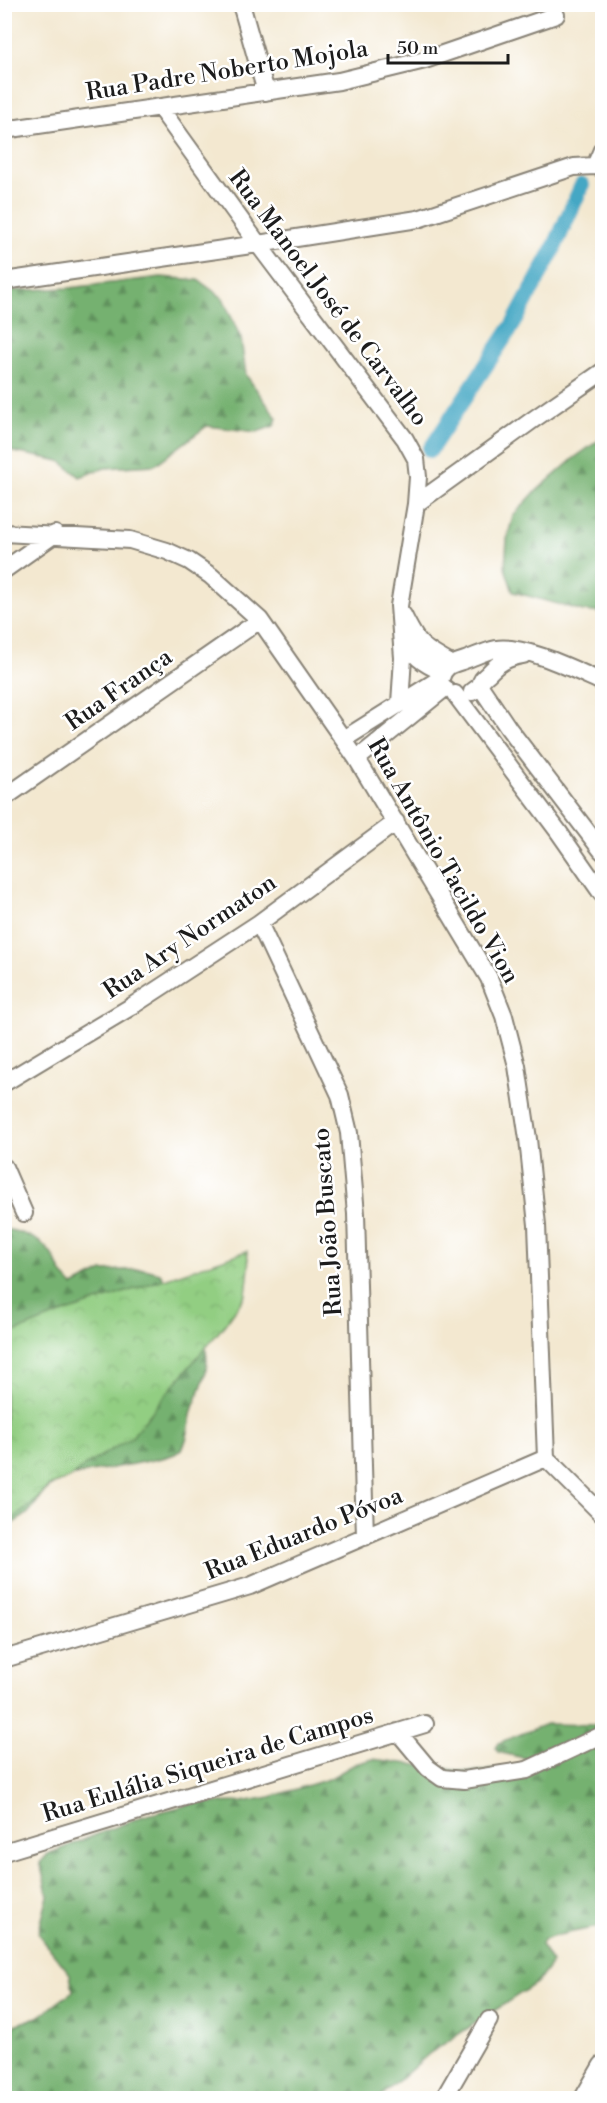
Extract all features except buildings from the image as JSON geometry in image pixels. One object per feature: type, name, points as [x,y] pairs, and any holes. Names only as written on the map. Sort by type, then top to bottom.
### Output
[{"type":"street","points":[[241,4],[266,92]]},
{"type":"street","name":"Rua Padre Noberto Mojola","points":[[4,130],[339,81],[425,60],[556,15]]},
{"type":"street","name":"Rua Manoel José de Carvalho","points":[[160,108],[258,244],[405,439],[416,459],[418,477],[416,504],[399,606],[403,658],[400,703]]},
{"type":"street","points":[[4,280],[418,219],[574,167],[593,167],[603,150]]},
{"type":"street","points":[[416,504],[603,372]]},
{"type":"street","name":"Rua Antônio Tacildo Vion","points":[[4,533],[130,540],[167,551],[189,561],[211,576],[260,620],[357,759],[489,978],[504,1016],[517,1066],[528,1139],[537,1225],[546,1458]]},
{"type":"street","points":[[4,570],[54,534]]},
{"type":"street","points":[[399,606],[422,647],[469,694],[502,660],[530,654]]},
{"type":"street","name":"Rua França","points":[[4,798],[260,620]]},
{"type":"street","points":[[401,636],[420,661],[449,676],[603,894]]},
{"type":"street","points":[[344,739],[400,703],[497,649],[510,649],[530,654],[603,682]]},
{"type":"street","points":[[357,759],[449,676],[474,669],[480,684],[509,729],[603,851]]},
{"type":"street","name":"Rua Ary Normaton","points":[[4,1083],[129,1008],[259,923],[396,822]]},
{"type":"street","name":"Rua João Buscato","points":[[259,923],[340,1095],[349,1133],[356,1214],[365,1537]]},
{"type":"street","points":[[4,1167],[24,1213]]},
{"type":"street","points":[[546,1458],[603,1514]]},
{"type":"street","name":"Rua Eduardo Póvoa","points":[[4,1659],[250,1586],[546,1458]]},
{"type":"street","name":"Rua Eulália Siqueira de Campos","points":[[4,1852],[425,1724]]},
{"type":"street","points":[[398,1732],[428,1768],[442,1778],[464,1780],[527,1770],[602,1735]]},
{"type":"street","points":[[444,2098],[489,2020]]},
{"type":"street","points":[[583,2098],[603,2065]]},
{"type":"green space","points":[[161,277],[198,280],[223,298],[241,339],[246,375],[277,418],[274,426],[257,432],[207,426],[155,465],[105,468],[80,477],[60,461],[14,452],[5,447],[5,291],[69,288]]},
{"type":"green space","points":[[602,438],[602,613],[583,611],[513,592],[505,568],[507,539],[513,516],[534,493],[574,458]]},
{"type":"green space","points":[[5,1229],[19,1232],[45,1246],[73,1286],[103,1271],[145,1269],[160,1273],[203,1339],[207,1365],[182,1449],[163,1458],[59,1481],[45,1492],[26,1515],[5,1528]]},
{"type":"green space","points":[[247,1251],[249,1267],[246,1295],[223,1327],[131,1438],[86,1465],[70,1478],[49,1486],[32,1504],[5,1524],[5,1336],[55,1316]]},
{"type":"green space","points":[[546,1724],[602,1725],[602,1926],[543,1940],[541,1945],[552,1963],[538,1982],[430,2053],[379,2098],[5,2098],[4,2029],[40,2016],[73,1991],[70,1974],[38,1934],[48,1896],[40,1863],[48,1854],[143,1816],[196,1803],[242,1802],[270,1797],[329,1779],[355,1764],[373,1759],[470,1772],[520,1766],[528,1759],[498,1752],[495,1748],[498,1743]]},
{"type":"waterway","points":[[430,450],[514,323],[553,250],[582,185]]}]
